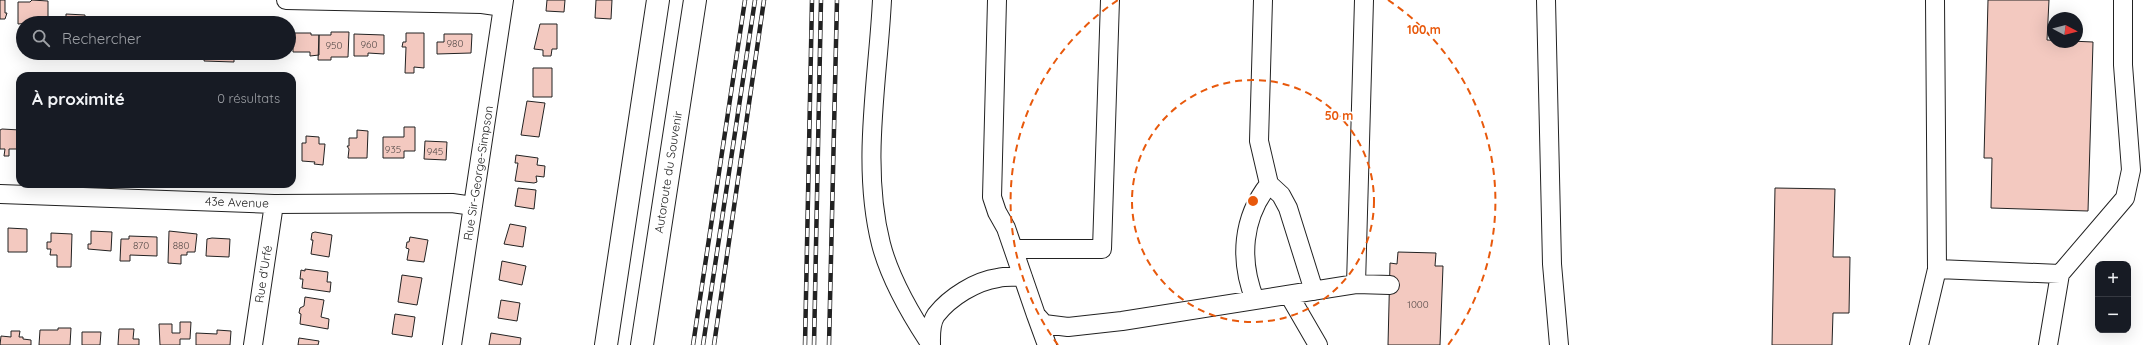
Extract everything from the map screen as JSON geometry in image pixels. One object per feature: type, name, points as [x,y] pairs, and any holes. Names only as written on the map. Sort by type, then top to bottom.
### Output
[{"type":"highway","points":[[606,345],[658,0]]},
{"type":"highway","name":"Autoroute du Souvenir","points":[[642,345],[695,0]]},
{"type":"street","points":[[286,0],[503,4]]},
{"type":"street","points":[[882,0],[872,142],[876,216],[881,245],[887,261],[918,326],[931,345]]},
{"type":"street","points":[[997,0],[992,197],[997,212],[1006,228],[1014,249],[1047,345]]},
{"type":"street","points":[[1014,249],[1102,249],[1110,0]]},
{"type":"street","points":[[1263,0],[1259,141],[1269,184],[1281,195],[1288,208],[1314,291]]},
{"type":"street","points":[[1356,284],[1364,0]]},
{"type":"street","points":[[1546,0],[1552,264],[1559,345]]},
{"type":"street","points":[[1920,345],[1936,269],[1935,0]]},
{"type":"street","points":[[2048,345],[2060,274],[2125,198],[2130,170],[2123,65],[2123,0]]},
{"type":"street","name":"Rue Sir-George-Simpson","points":[[452,345],[503,4]]},
{"type":"street","points":[[1255,300],[1247,276],[1244,243],[1253,211],[1260,195],[1269,184]]},
{"type":"street","name":"43e Avenue","points":[[0,194],[274,204],[452,203],[473,206]]},
{"type":"street","name":"Rue d'Urfé","points":[[253,345],[274,204]]},
{"type":"street","points":[[1936,269],[2060,274]]},
{"type":"street","points":[[931,345],[931,328],[936,316],[962,293],[979,282],[999,277],[1023,277]]},
{"type":"street","points":[[1036,315],[1044,324],[1068,327],[1122,321],[1356,284],[1390,285]]},
{"type":"street","points":[[1289,295],[1318,345]]},
{"type":"street","points":[[1051,345],[1053,337],[1068,327]]},
{"type":"building","points":[[0,0],[5,0],[5,13],[7,13],[5,19],[0,19]]},
{"type":"building","points":[[32,0],[48,1],[48,16],[18,16],[18,2],[30,2]]},
{"type":"building","points":[[547,0],[565,0],[564,12],[546,11]]},
{"type":"building","points":[[596,0],[612,0],[611,19],[595,18]]},
{"type":"building","points":[[1988,0],[2049,0],[2048,12],[2047,12],[2047,48],[2083,48],[2083,42],[2093,42],[2088,211],[1991,208],[1992,158],[1984,158]]},
{"type":"building","points":[[66,14],[85,15],[85,16],[66,16]]},
{"type":"building","points":[[540,24],[557,24],[557,49],[552,49],[551,56],[543,56],[543,50],[534,49]]},
{"type":"building","points":[[331,32],[349,32],[348,57],[331,57],[331,60],[318,60],[319,35],[331,35]]},
{"type":"building","points":[[296,33],[311,33],[311,35],[319,35],[319,55],[310,56],[310,52],[296,52]]},
{"type":"building","points":[[406,33],[424,33],[424,68],[414,67],[414,73],[405,73],[406,47],[402,47],[403,42],[406,42]]},
{"type":"building","points":[[354,34],[384,35],[384,54],[368,53],[368,56],[354,56]]},
{"type":"building","points":[[444,34],[472,34],[471,53],[437,54],[437,42],[444,42]]},
{"type":"building","points":[[234,60],[234,62],[204,61]]},
{"type":"building","points":[[533,68],[552,68],[552,97],[533,97]]},
{"type":"building","points":[[527,101],[545,103],[539,137],[521,135]]},
{"type":"building","points":[[404,127],[415,127],[415,151],[404,151],[404,158],[383,158],[383,137],[404,137]]},
{"type":"building","points":[[0,130],[16,130],[16,149],[9,149],[9,156],[4,156],[5,149],[0,149]]},
{"type":"building","points":[[357,130],[368,131],[367,158],[348,158],[349,149],[347,146],[349,146],[349,138],[357,138]]},
{"type":"building","points":[[306,136],[319,137],[319,144],[325,144],[323,165],[314,164],[315,162],[302,161],[302,143],[306,143]]},
{"type":"building","points":[[425,141],[447,142],[446,160],[424,159]]},
{"type":"building","points":[[516,155],[538,158],[537,165],[545,166],[544,177],[536,176],[537,182],[534,183],[515,181],[518,163],[515,163]]},
{"type":"building","points":[[518,188],[536,190],[534,209],[515,206]]},
{"type":"building","points":[[1775,188],[1835,189],[1833,257],[1850,257],[1849,313],[1833,313],[1832,345],[1772,345]]},
{"type":"building","points":[[510,224],[526,227],[523,247],[504,244]]},
{"type":"building","points":[[8,228],[27,229],[27,252],[8,252]]},
{"type":"building","points":[[91,231],[112,232],[111,251],[88,249],[88,244],[91,244]]},
{"type":"building","points":[[169,231],[197,234],[195,252],[187,252],[187,255],[181,255],[181,264],[168,263]]},
{"type":"building","points":[[315,232],[332,235],[329,257],[311,254],[313,240],[311,240],[312,233]]},
{"type":"building","points":[[51,233],[72,234],[71,267],[57,267],[57,255],[50,255],[51,249],[47,249],[47,242],[51,242]]},
{"type":"building","points":[[129,236],[157,237],[157,256],[130,255],[130,261],[120,261],[121,239],[129,239]]},
{"type":"building","points":[[410,237],[428,240],[424,262],[407,260],[409,249],[406,248]]},
{"type":"building","points":[[207,239],[230,239],[229,257],[206,256]]},
{"type":"building","points":[[1398,252],[1436,253],[1435,266],[1443,266],[1440,345],[1388,345],[1390,263],[1397,264]]},
{"type":"building","points":[[502,261],[526,266],[522,285],[499,280]]},
{"type":"building","points":[[305,269],[328,272],[327,282],[331,282],[330,292],[302,288],[303,279],[300,279],[301,270],[305,271]]},
{"type":"building","points":[[402,275],[422,278],[417,305],[398,302]]},
{"type":"building","points":[[305,297],[324,300],[321,317],[329,319],[328,329],[300,324],[301,314],[299,313],[300,308],[304,306]]},
{"type":"building","points":[[501,300],[520,303],[517,321],[498,318]]},
{"type":"building","points":[[395,314],[415,317],[412,337],[392,334]]},
{"type":"building","points":[[180,322],[191,322],[190,339],[180,339],[180,345],[160,345],[159,324],[172,324],[172,333],[180,333]]},
{"type":"building","points":[[58,328],[71,328],[70,345],[39,345],[40,330],[58,330]]},
{"type":"building","points":[[119,329],[134,329],[133,339],[139,339],[139,345],[118,345]]},
{"type":"building","points":[[217,330],[231,331],[230,345],[196,345],[196,333],[217,334]]},
{"type":"building","points":[[11,331],[20,331],[19,337],[31,340],[31,345],[0,345],[1,336],[11,337]]},
{"type":"building","points":[[82,332],[101,332],[100,345],[82,345]]},
{"type":"building","points":[[491,333],[521,338],[520,345],[489,345]]},
{"type":"building","points":[[299,338],[319,341],[318,345],[298,345]]},
{"type":"railway","points":[[693,345],[745,0]]},
{"type":"railway","points":[[703,345],[755,0]]},
{"type":"railway","points":[[714,345],[764,0]]},
{"type":"railway","points":[[805,345],[812,0]]},
{"type":"railway","points":[[814,345],[821,0]]},
{"type":"railway","points":[[829,345],[837,0]]}]
